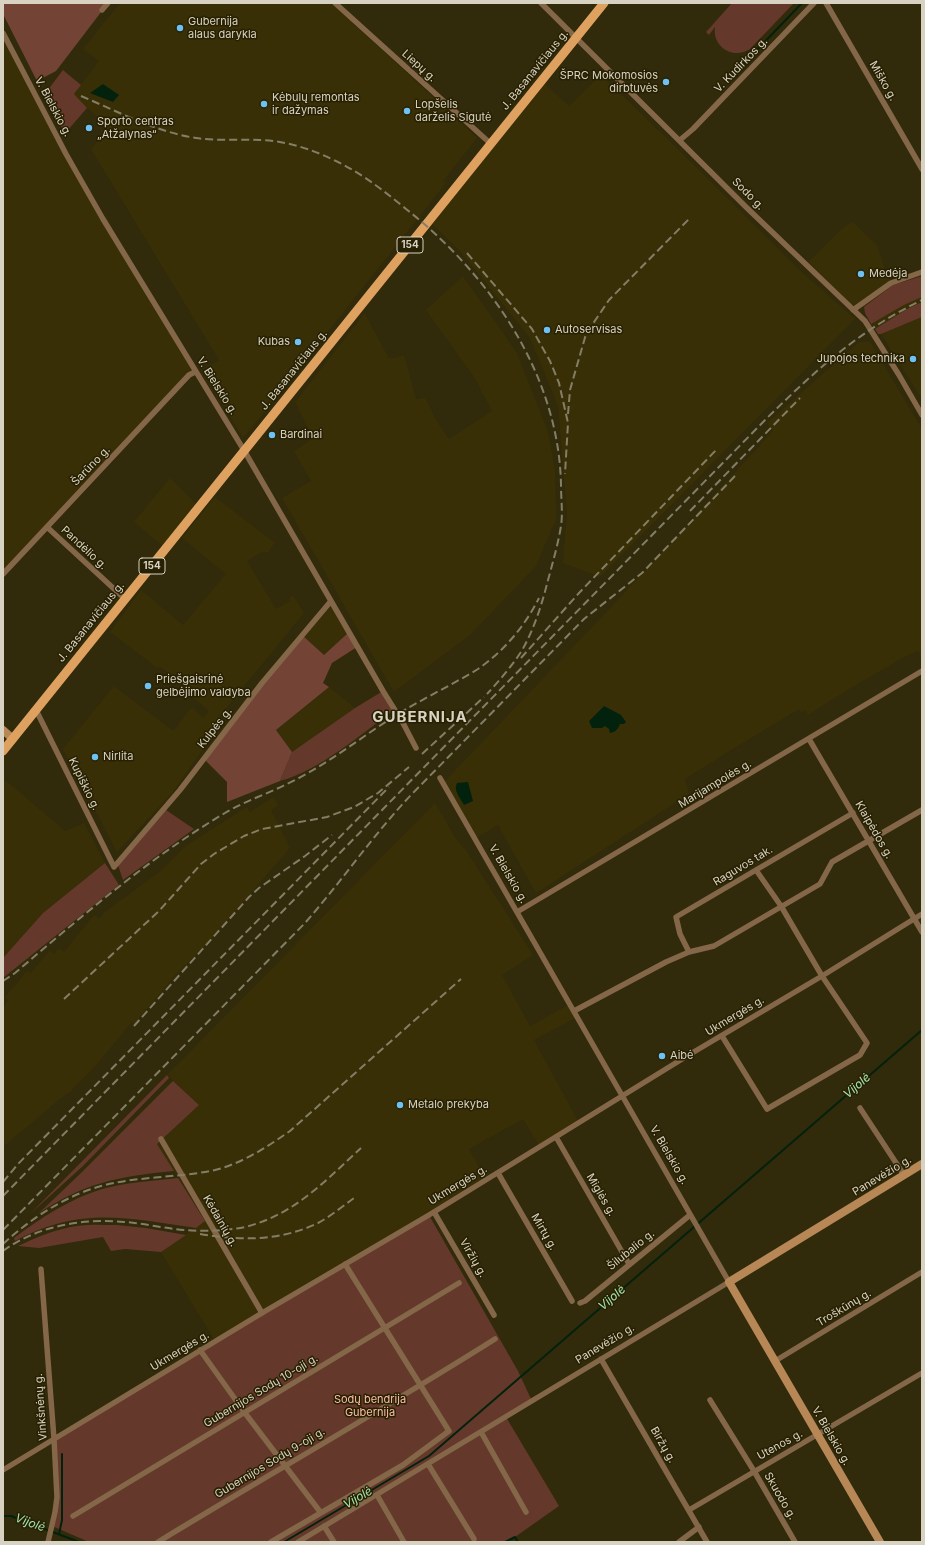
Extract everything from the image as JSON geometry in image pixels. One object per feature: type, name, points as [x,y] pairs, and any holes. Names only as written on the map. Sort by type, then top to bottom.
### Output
[{"type":"main road","name":"J. Basanavičiaus g.","points":[[3,751],[245,452],[604,3]]},
{"type":"street","points":[[102,10],[108,3]]},
{"type":"street","name":"Liepų g.","points":[[335,3],[491,144]]},
{"type":"street","name":"Sodo g.","points":[[541,3],[853,310],[870,329],[922,415]]},
{"type":"street","name":"V. Kudirkos g.","points":[[680,140],[693,129],[814,3]]},
{"type":"street","name":"Miško g.","points":[[826,3],[922,169]]},
{"type":"street","name":"V. Bielskio g.","points":[[3,33],[66,154],[103,219],[245,452],[403,723],[416,748]]},
{"type":"street","points":[[853,310],[891,282],[922,272]]},
{"type":"street","name":"Šarūno g.","points":[[3,574],[189,375],[195,372]]},
{"type":"street","name":"Pandėlio g.","points":[[47,527],[125,599]]},
{"type":"street","name":"Kulpės g.","points":[[114,867],[180,790],[262,683],[331,601]]},
{"type":"street","name":"Marijampolės g.","points":[[517,912],[921,673]]},
{"type":"street","name":"Kupiškio g.","points":[[36,710],[114,867]]},
{"type":"street","points":[[3,730],[13,739]]},
{"type":"street","name":"Klaipėdos g.","points":[[808,739],[922,932]]},
{"type":"street","name":"V. Bielskio g.","points":[[440,778],[690,1215],[880,1542]]},
{"type":"street","points":[[574,1012],[666,962],[689,952],[714,946],[820,884],[832,862],[922,810]]},
{"type":"street","name":"Raguvos tak.","points":[[689,952],[680,934],[676,917],[853,813]]},
{"type":"street","points":[[722,1036],[767,1109],[844,1066],[860,1055],[867,1043],[822,976],[781,906],[756,870]]},
{"type":"street","name":"Ukmergės g.","points":[[3,1470],[200,1350],[434,1212],[922,914]]},
{"type":"street","points":[[860,1108],[904,1175]]},
{"type":"street","name":"Miglės g.","points":[[556,1137],[629,1264]]},
{"type":"street","name":"Kėdainių g.","points":[[161,1139],[262,1313]]},
{"type":"street","name":"Panevėžio g.","points":[[298,1542],[922,1164]]},
{"type":"street","name":"Mirtų g.","points":[[498,1173],[572,1301]]},
{"type":"street","name":"Viržių g.","points":[[434,1212],[494,1314]]},
{"type":"street","name":"Šilubalio g.","points":[[582,1302],[690,1215]]},
{"type":"street","points":[[271,1542],[403,1465],[449,1431],[345,1264]]},
{"type":"street","name":"Vinkšnėnų g.","points":[[40,1269],[54,1440],[57,1497],[48,1542]]},
{"type":"street","name":"Troškūnų g.","points":[[775,1361],[922,1272]]},
{"type":"street","name":"Gubernijos Sodų 10-oji g.","points":[[73,1516],[460,1283]]},
{"type":"street","name":"Gubernijos Sodų 9-oji g.","points":[[158,1542],[421,1385],[495,1339]]},
{"type":"street","points":[[200,1350],[321,1513]]},
{"type":"street","name":"Biržų g.","points":[[601,1359],[707,1542]]},
{"type":"street","name":"Utenos g.","points":[[689,1510],[922,1373]]},
{"type":"street","name":"Skuodo g.","points":[[710,1400],[754,1471],[795,1542]]},
{"type":"street","points":[[481,1432],[526,1512]]},
{"type":"street","points":[[428,1464],[474,1539]]},
{"type":"street","points":[[377,1494],[404,1542]]},
{"type":"street","points":[[324,1526],[334,1542]]},
{"type":"street","points":[[679,1542],[699,1527]]},
{"type":"shaded area","points":[[3,3],[108,3],[56,71],[37,81],[3,14]]},
{"type":"shaded area","points":[[120,3],[331,3],[477,138],[443,181],[446,183],[245,436],[242,436],[202,371],[219,360],[91,149],[109,126],[87,108],[74,94],[99,61],[83,49]]},
{"type":"shaded area","points":[[3,33],[48,121],[195,372],[3,574]]},
{"type":"shaded area","points":[[601,75],[797,268],[855,319],[600,577],[563,563],[567,514],[558,406],[530,338],[460,251],[432,224],[545,84],[569,106]]},
{"type":"shaded area","points":[[103,84],[119,95],[113,102],[90,93]]},
{"type":"shaded area","points":[[853,222],[877,245],[884,267],[893,285],[864,307],[852,305],[808,262],[845,226]]},
{"type":"shaded area","points":[[463,276],[517,353],[548,432],[555,470],[556,519],[536,566],[470,635],[394,692],[282,498],[311,481],[294,451],[308,442],[312,436],[295,402],[365,313],[389,358],[404,355],[416,399],[425,398],[438,423],[449,439],[492,411],[474,377],[426,310]]},
{"type":"shaded area","points":[[922,297],[922,302],[907,309],[875,329],[871,324],[904,305]]},
{"type":"shaded area","points":[[922,317],[922,399],[881,334]]},
{"type":"shaded area","points":[[859,342],[870,342],[922,429],[922,658],[918,651],[906,656],[808,715],[805,710],[802,712],[799,709],[736,747],[685,779],[689,794],[536,893],[498,825],[475,839],[443,783],[617,601],[773,431],[767,423]]},
{"type":"shaded area","points":[[170,478],[199,507],[166,549],[134,522]]},
{"type":"shaded area","points":[[215,497],[275,543],[268,552],[262,552],[247,561],[276,609],[290,601],[289,598],[293,595],[304,613],[218,718],[223,721],[172,793],[117,852],[63,749],[114,686],[173,731],[192,707],[203,718],[209,711],[176,683],[178,681],[162,668],[156,667],[110,632],[141,590],[183,625],[226,574],[182,538]]},
{"type":"shaded area","points":[[331,601],[349,632],[324,655],[302,635]]},
{"type":"shaded area","points":[[349,632],[357,647],[332,663],[323,683],[329,687],[276,730],[292,752],[280,781],[227,802],[227,782],[206,761],[206,754],[302,635],[324,655]]},
{"type":"shaded area","points":[[329,687],[355,708],[292,752],[276,730]]},
{"type":"shaded area","points":[[604,706],[621,715],[626,722],[624,724],[620,724],[612,733],[610,733],[609,729],[605,726],[602,728],[592,728],[589,721]]},
{"type":"shaded area","points":[[3,778],[65,831],[84,823],[105,863],[43,913],[3,958]]},
{"type":"shaded area","points":[[468,782],[473,801],[464,805],[458,794],[456,786],[457,783]]},
{"type":"shaded area","points":[[273,797],[278,805],[271,810],[290,848],[204,947],[177,973],[134,1024],[132,1022],[96,1065],[71,1091],[3,1147],[3,1007],[8,1000],[5,997],[27,971],[31,973],[50,950],[54,954],[59,948],[64,952],[94,915],[99,919],[105,912],[158,873],[187,845],[247,807],[250,812]]},
{"type":"shaded area","points":[[435,803],[456,839],[466,850],[533,955],[502,975],[530,1026],[570,1004],[577,1017],[534,1040],[579,1123],[540,1147],[523,1119],[469,1149],[486,1180],[215,1341],[161,1252],[205,1221],[157,1144],[199,1105],[167,1075]]},
{"type":"green space","points":[[732,3],[794,3],[750,49],[737,53],[725,50],[720,46],[715,34],[715,27],[709,35],[706,32]]},
{"type":"green space","points":[[63,70],[81,85],[74,94],[87,108],[68,130],[64,132],[44,95]]},
{"type":"green space","points":[[922,276],[922,297],[904,305],[871,324],[865,313],[864,307],[893,285]]},
{"type":"green space","points":[[922,302],[922,317],[878,334],[875,329],[907,309]]},
{"type":"green space","points":[[383,691],[394,710],[324,761],[294,776],[280,781],[292,752],[355,708]]},
{"type":"green space","points":[[166,810],[194,829],[123,880],[118,865]]},
{"type":"green space","points":[[105,863],[119,885],[3,978],[3,958],[43,913]]},
{"type":"green space","points":[[167,1075],[169,1078],[83,1166],[30,1214]]},
{"type":"green space","points":[[173,1081],[199,1105],[157,1144],[174,1171],[136,1175],[87,1188],[55,1203],[38,1214],[82,1172]]},
{"type":"green space","points":[[178,1178],[205,1221],[196,1228],[125,1218],[83,1219],[62,1223],[39,1230],[15,1241],[14,1238],[34,1223],[78,1198],[90,1193],[121,1185]]},
{"type":"green space","name":"Sodų bendrija Gubernija","points":[[429,1215],[518,1371],[532,1401],[506,1417],[559,1506],[515,1537],[505,1542],[89,1542],[52,1526],[55,1512],[54,1439]]},
{"type":"green space","points":[[87,1225],[117,1225],[186,1235],[161,1252],[125,1249],[111,1251],[103,1237],[39,1248],[18,1246],[69,1227]]},
{"type":"waterway","points":[[730,78],[802,3]]},
{"type":"waterway","name":"Vijolė","points":[[284,1542],[429,1456],[922,1030]]},
{"type":"waterway","points":[[59,1534],[62,1520],[62,1454]]},
{"type":"waterway","name":"Vijolė","points":[[3,1516],[11,1516],[79,1542]]},
{"type":"waterway","points":[[505,1542],[515,1537],[518,1542]]},
{"type":"railway","points":[[81,96],[138,121],[181,135],[204,139],[281,142],[310,150],[338,162],[356,172],[382,190],[437,235],[465,264],[491,296],[514,330],[533,367],[548,405],[557,444],[562,516],[554,560],[534,626],[521,652],[505,674],[487,694]]},
{"type":"railway","points":[[568,414],[570,390],[586,334],[609,300],[690,218]]},
{"type":"railway","points":[[467,253],[532,329],[550,361],[559,383],[568,423],[565,474]]},
{"type":"railway","points":[[3,1196],[768,417],[840,352],[879,324],[922,300]]},
{"type":"railway","points":[[690,511],[800,398]]},
{"type":"railway","points":[[521,658],[579,593],[718,448]]},
{"type":"railway","points":[[3,1230],[305,923],[397,810],[411,795],[584,619],[642,573],[735,476]]},
{"type":"railway","points":[[3,981],[15,973],[117,888],[197,830],[248,801],[287,784],[330,760],[398,714],[458,681],[488,662],[513,637],[539,598]]},
{"type":"railway","points":[[422,754],[484,697]]},
{"type":"railway","points":[[64,999],[159,911],[201,864],[214,854],[244,836],[262,829],[327,817],[354,807],[378,793],[409,767]]},
{"type":"railway","points":[[3,1182],[18,1164],[389,787]]},
{"type":"railway","points":[[134,1026],[249,897],[259,888],[332,835]]},
{"type":"railway","points":[[3,1244],[36,1217],[61,1202],[88,1190],[129,1180],[201,1173],[215,1170],[254,1154],[290,1131],[461,979]]},
{"type":"railway","points":[[3,1251],[30,1235],[61,1226],[93,1221],[137,1223],[192,1231],[245,1227],[263,1222],[279,1214],[308,1195],[361,1148]]},
{"type":"railway","points":[[200,1234],[230,1238],[260,1238],[290,1233],[318,1223],[354,1198]]},
{"type":"place","name":"Gubernija alaus darykla","points":[[180,28]]},
{"type":"place","name":"ŠPRC Mokomosios dirbtuvės","points":[[666,82]]},
{"type":"place","name":"Kėbulų remontas ir dažymas","points":[[264,104]]},
{"type":"place","name":"Lopšelis darželis Sigutė","points":[[407,111]]},
{"type":"place","name":"Sporto centras „Atžalynas“","points":[[89,128]]},
{"type":"place","name":"Medėja","points":[[861,274]]},
{"type":"place","name":"Autoservisas","points":[[547,330]]},
{"type":"place","name":"Kubas","points":[[298,342]]},
{"type":"place","name":"Jupojos technika","points":[[913,359]]},
{"type":"place","name":"Bardinai","points":[[272,435]]},
{"type":"place","name":"Priešgaisrinė gelbėjimo valdyba","points":[[148,686]]},
{"type":"place","name":"Nirlita","points":[[95,757]]},
{"type":"place","name":"Aibė","points":[[662,1056]]},
{"type":"place","name":"Metalo prekyba","points":[[400,1105]]},
{"type":"district","name":"GUBERNIJA","points":[[420,717]]}]
